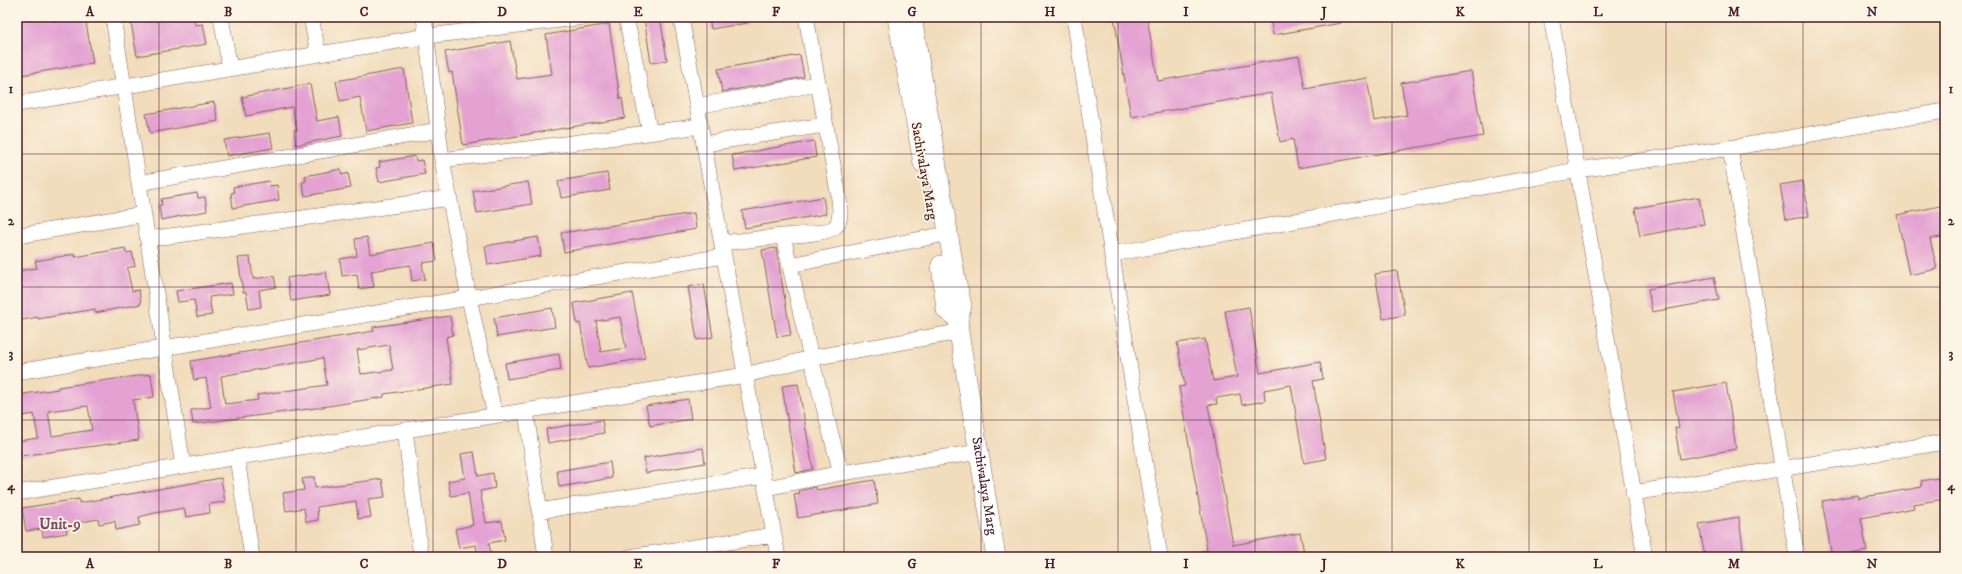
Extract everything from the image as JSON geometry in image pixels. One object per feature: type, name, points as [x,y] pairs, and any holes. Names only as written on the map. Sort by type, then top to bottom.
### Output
[{"type":"main road","name":"Sachivalaya Marg","points":[[897,17],[936,236],[946,310],[958,326]]},
{"type":"main road","name":"Sachivalaya Marg","points":[[912,17],[952,257],[962,306],[958,326],[996,557]]},
{"type":"street","points":[[113,17],[184,466]]},
{"type":"street","points":[[221,17],[230,69]]},
{"type":"street","points":[[311,17],[318,53]]},
{"type":"street","points":[[424,17],[428,36],[442,160],[469,298],[495,416]]},
{"type":"street","points":[[17,104],[428,36],[585,17]]},
{"type":"street","points":[[626,17],[650,133]]},
{"type":"street","points":[[681,17],[778,557]]},
{"type":"street","points":[[17,372],[165,349],[469,298],[723,250],[784,236],[828,230],[836,226],[839,217],[838,192],[824,125],[806,17]]},
{"type":"street","points":[[1074,17],[1160,557]]},
{"type":"street","points":[[1551,17],[1645,557]]},
{"type":"street","points":[[697,106],[817,84]]},
{"type":"street","points":[[1112,254],[1578,170],[1730,148],[1945,111]]},
{"type":"street","points":[[704,144],[824,125]]},
{"type":"street","points":[[442,160],[701,126]]},
{"type":"street","points":[[139,183],[439,130]]},
{"type":"street","points":[[1730,148],[1797,557]]},
{"type":"street","points":[[148,239],[450,198]]},
{"type":"street","points":[[17,236],[144,214]]},
{"type":"street","points":[[784,236],[810,358],[841,473]]},
{"type":"street","points":[[790,265],[936,236]]},
{"type":"street","points":[[17,494],[746,375],[810,358],[958,326]]},
{"type":"street","points":[[526,411],[546,557]]},
{"type":"street","points":[[405,430],[421,557]]},
{"type":"street","points":[[1634,493],[1945,442]]},
{"type":"street","points":[[540,511],[841,473],[979,452]]},
{"type":"street","points":[[238,458],[252,557]]},
{"type":"street","points":[[629,557],[774,535]]},
{"type":"building","points":[[17,17],[85,17],[93,63],[21,75],[17,54]]},
{"type":"building","points":[[130,17],[194,17],[195,25],[203,24],[207,44],[137,56]]},
{"type":"building","points":[[644,17],[660,17],[667,60],[651,63]]},
{"type":"building","points":[[709,17],[746,17],[747,23],[711,29]]},
{"type":"building","points":[[1114,17],[1147,17],[1158,81],[1299,56],[1305,89],[1367,78],[1374,121],[1407,115],[1401,83],[1471,71],[1483,136],[1298,168],[1293,139],[1280,142],[1271,93],[1131,117]]},
{"type":"building","points":[[1270,17],[1340,17],[1341,23],[1273,35]]},
{"type":"building","points":[[609,24],[620,99],[622,98],[625,118],[463,145],[452,72],[449,73],[445,52],[510,41],[517,79],[552,74],[546,35]]},
{"type":"building","points":[[800,55],[804,77],[722,92],[718,69]]},
{"type":"building","points":[[404,69],[412,123],[366,131],[360,97],[340,101],[336,81]]},
{"type":"building","points":[[310,84],[317,121],[339,117],[342,136],[296,145],[294,130],[297,130],[292,107],[246,116],[242,97]]},
{"type":"building","points":[[214,102],[218,121],[150,133],[146,114]]},
{"type":"building","points":[[270,133],[273,148],[227,156],[224,140]]},
{"type":"building","points":[[814,141],[816,157],[735,171],[732,155]]},
{"type":"building","points":[[415,156],[416,161],[422,160],[425,174],[379,182],[376,168],[380,167],[379,162]]},
{"type":"building","points":[[341,169],[342,175],[348,173],[351,188],[305,196],[302,182],[306,181],[305,176]]},
{"type":"building","points":[[607,173],[610,190],[561,198],[558,181]]},
{"type":"building","points":[[269,181],[270,186],[277,185],[279,200],[233,208],[231,193],[234,193],[233,187]]},
{"type":"building","points":[[1803,181],[1809,216],[1786,220],[1780,185]]},
{"type":"building","points":[[528,182],[532,204],[477,213],[473,191]]},
{"type":"building","points":[[197,193],[198,198],[205,197],[207,211],[161,220],[159,205],[162,205],[161,199]]},
{"type":"building","points":[[823,197],[826,214],[745,228],[742,211]]},
{"type":"building","points":[[1699,197],[1704,224],[1640,236],[1635,208]]},
{"type":"building","points":[[1945,205],[1945,236],[1930,239],[1937,269],[1909,275],[1897,215]]},
{"type":"building","points":[[694,213],[696,229],[564,252],[561,233]]},
{"type":"building","points":[[367,237],[370,254],[434,243],[437,261],[422,263],[425,279],[412,281],[410,265],[371,271],[374,287],[359,289],[357,274],[342,276],[340,259],[357,256],[355,239]]},
{"type":"building","points":[[538,237],[541,256],[488,265],[485,246]]},
{"type":"building","points":[[125,248],[126,253],[132,252],[135,266],[127,268],[132,291],[139,290],[141,304],[95,313],[95,309],[38,319],[38,317],[17,321],[17,271],[37,268],[35,261],[75,254],[75,257]]},
{"type":"building","points":[[776,248],[791,335],[777,337],[762,250]]},
{"type":"building","points":[[250,257],[253,279],[274,276],[276,287],[259,290],[261,307],[249,309],[246,292],[243,292],[238,258]]},
{"type":"building","points":[[1397,271],[1405,315],[1383,319],[1375,274]]},
{"type":"building","points":[[326,272],[330,295],[291,301],[287,278]]},
{"type":"building","points":[[1714,277],[1719,300],[1652,312],[1648,289]]},
{"type":"building","points":[[231,283],[233,294],[209,297],[212,315],[197,317],[194,300],[178,302],[176,291]]},
{"type":"building","points":[[704,284],[713,337],[697,340],[688,287]]},
{"type":"building","points":[[632,293],[645,358],[588,368],[580,323],[577,324],[574,303]],"holes":[[[620,317],[626,348],[601,352],[596,321]]]},
{"type":"building","points":[[1249,307],[1260,373],[1320,362],[1323,379],[1313,381],[1326,459],[1304,463],[1291,385],[1264,390],[1265,401],[1242,405],[1240,394],[1216,398],[1217,404],[1208,405],[1233,545],[1300,533],[1305,557],[1202,557],[1201,551],[1207,550],[1179,387],[1185,386],[1177,343],[1205,339],[1213,381],[1237,377],[1225,311]]},
{"type":"building","points":[[552,308],[555,327],[497,337],[494,318]]},
{"type":"building","points":[[450,316],[453,335],[446,337],[453,384],[384,394],[384,397],[316,408],[193,424],[191,410],[211,407],[206,378],[194,380],[191,361],[374,331],[373,327]],"holes":[[[389,345],[393,370],[361,374],[357,350]],[[323,358],[327,385],[257,395],[258,400],[225,404],[221,376]]]},
{"type":"building","points":[[559,354],[561,370],[507,379],[505,363]]},
{"type":"building","points":[[151,374],[154,397],[133,400],[139,440],[20,456],[18,441],[38,438],[34,414],[17,417],[17,395],[58,389],[58,387]],"holes":[[[88,406],[92,430],[52,436],[48,411]]]},
{"type":"building","points":[[1726,383],[1736,449],[1680,459],[1675,428],[1679,427],[1673,392]]},
{"type":"building","points":[[798,384],[813,469],[796,473],[782,386]]},
{"type":"building","points":[[688,399],[691,419],[650,426],[646,406]]},
{"type":"building","points":[[602,420],[604,433],[548,443],[546,429]]},
{"type":"building","points":[[703,448],[705,463],[646,473],[644,458]]},
{"type":"building","points":[[474,452],[478,476],[493,473],[495,488],[480,491],[486,523],[502,521],[505,540],[489,543],[491,557],[478,557],[476,545],[459,548],[455,529],[473,525],[468,493],[451,496],[448,481],[465,478],[461,454]]},
{"type":"building","points":[[610,462],[612,478],[559,487],[557,471]]},
{"type":"building","points":[[314,477],[315,488],[382,479],[385,497],[368,499],[371,517],[358,519],[356,501],[317,507],[318,520],[306,522],[304,508],[286,511],[283,493],[304,490],[302,479]]},
{"type":"building","points":[[1945,477],[1945,499],[1913,504],[1914,508],[1861,518],[1867,551],[1832,557],[1822,501],[1857,495],[1858,498],[1922,487],[1921,481]]},
{"type":"building","points":[[221,478],[225,502],[209,504],[210,513],[186,517],[184,508],[155,513],[139,517],[140,525],[116,530],[115,521],[99,524],[98,519],[66,525],[67,533],[43,537],[42,529],[26,531],[22,508],[79,499],[79,503]]},
{"type":"building","points":[[874,480],[878,504],[798,518],[794,494],[800,493],[799,491],[816,487],[817,490]]},
{"type":"building","points":[[1739,517],[1744,557],[1705,557],[1699,524]]},
{"type":"district","name":"Unit-9","points":[[60,524]]}]
